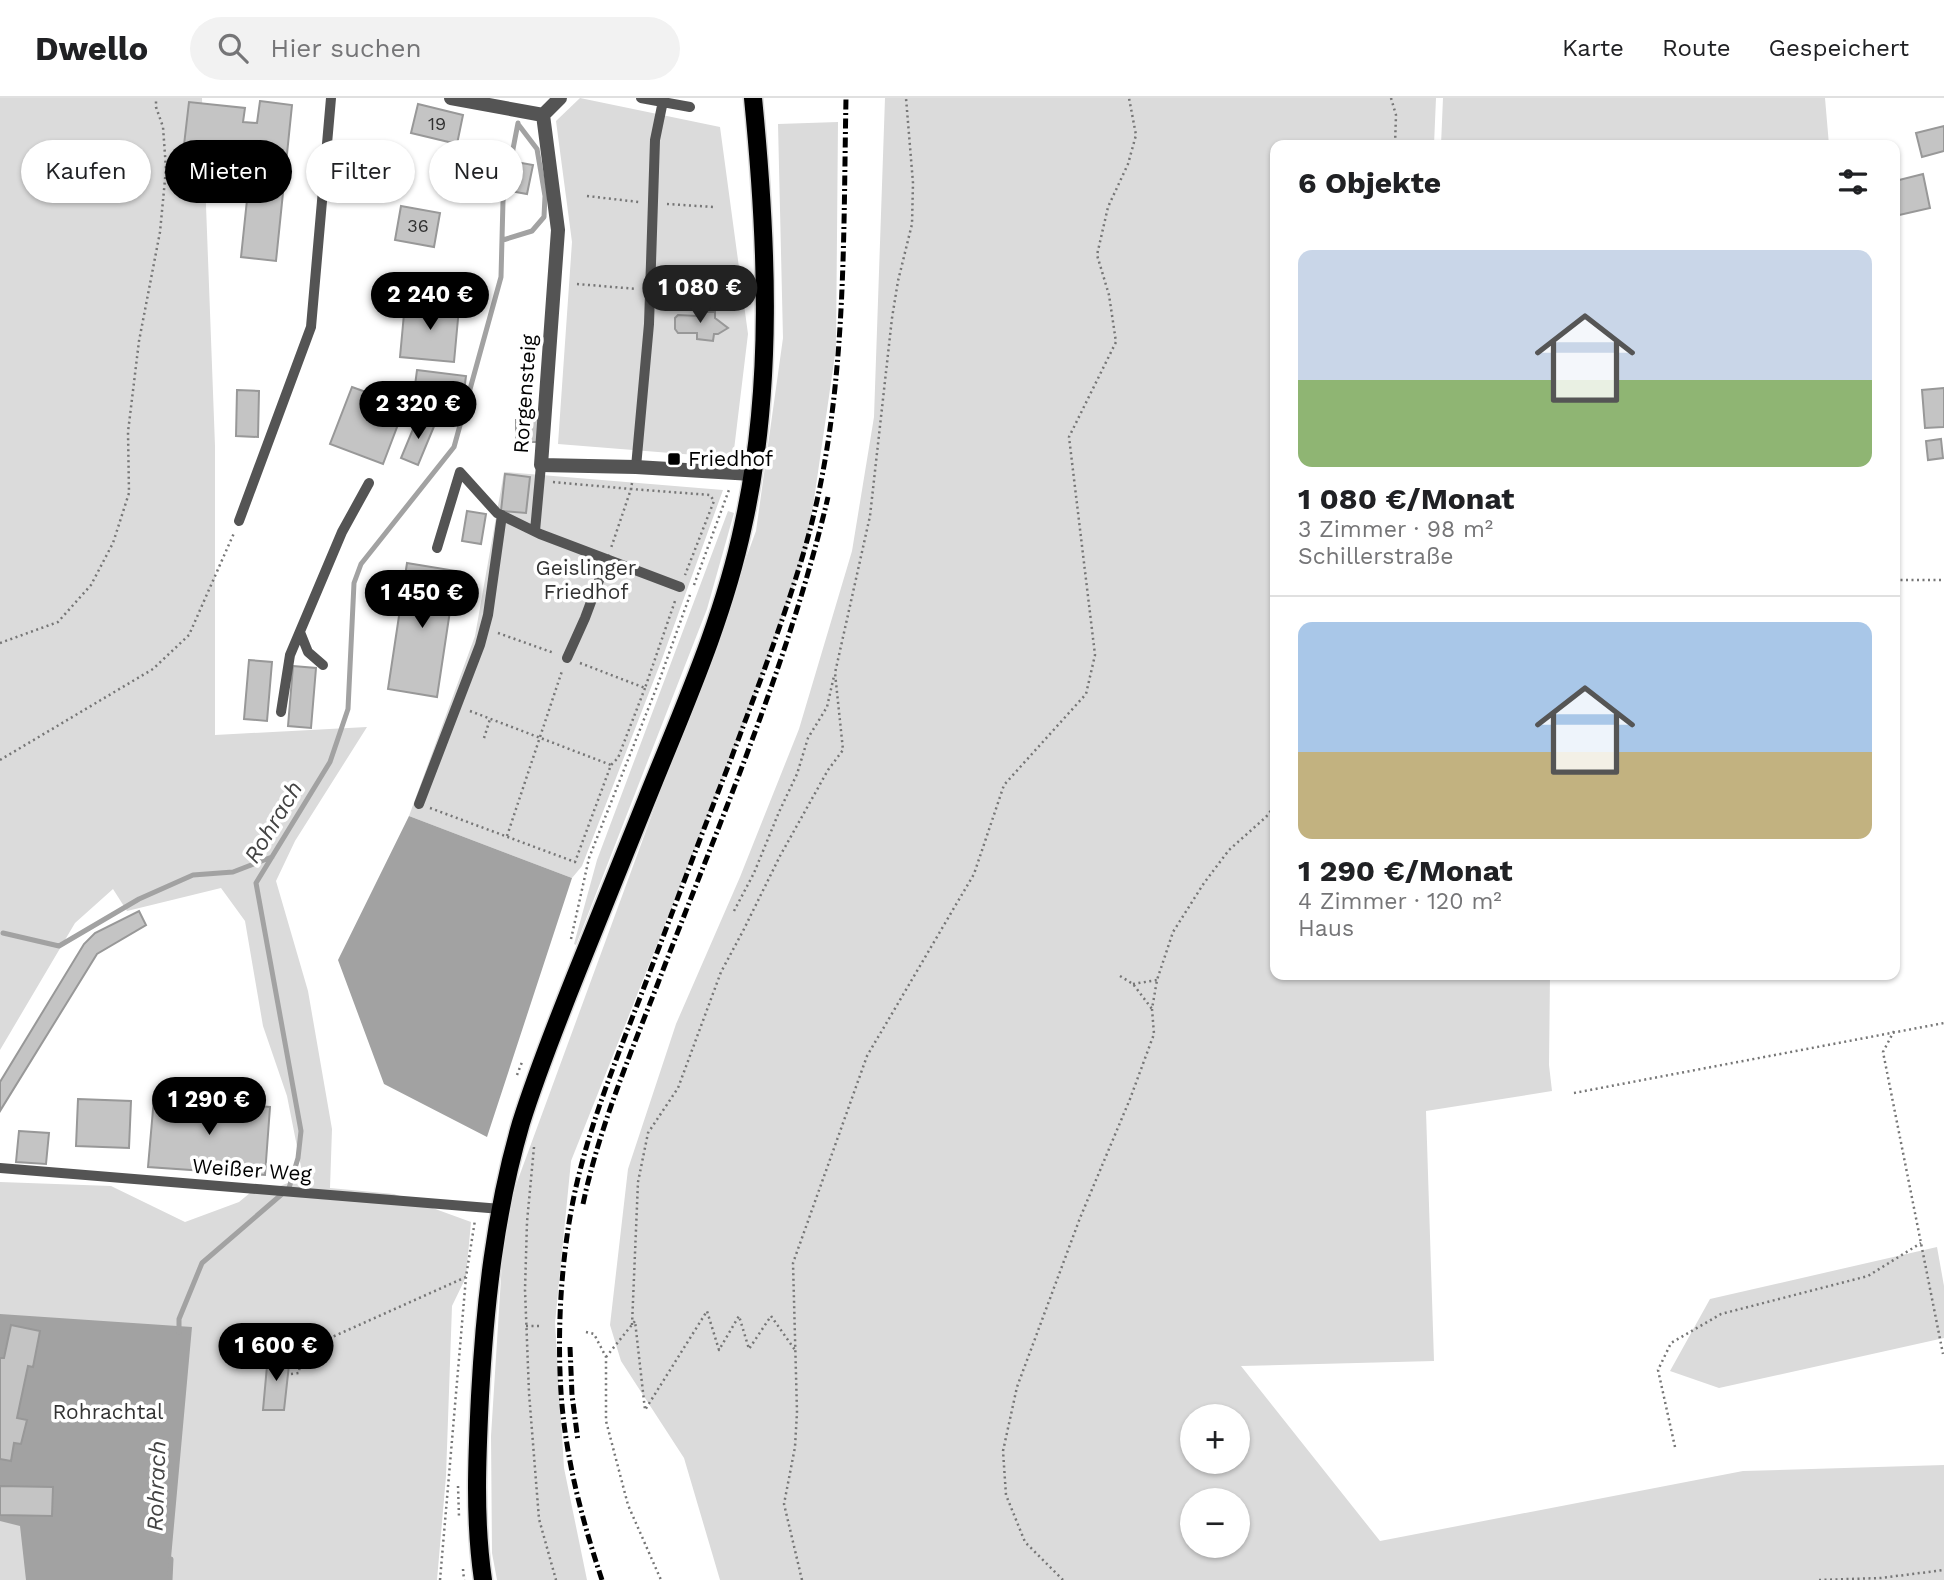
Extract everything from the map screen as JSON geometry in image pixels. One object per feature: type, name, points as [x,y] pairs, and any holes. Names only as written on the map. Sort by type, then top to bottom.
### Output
[{"type":"main road","points":[[483,1580],[477,1446],[488,1293],[500,1209],[520,1126],[540,1064],[690,692],[725,595],[744,526],[744,474],[760,405],[764,289],[762,211],[753,98]]},
{"type":"street","points":[[451,98],[543,115],[560,98]]},
{"type":"street","name":"Rorgensteig","points":[[543,115],[558,230],[541,465],[636,467],[744,474]]},
{"type":"lane","points":[[239,521],[311,327],[331,98]]},
{"type":"lane","points":[[641,98],[690,107]]},
{"type":"lane","points":[[636,467],[650,290],[655,140],[663,101]]},
{"type":"lane","points":[[535,531],[541,465]]},
{"type":"lane","points":[[437,548],[460,472],[497,513],[535,531],[680,587]]},
{"type":"lane","points":[[281,712],[290,654],[342,532],[369,483]]},
{"type":"lane","points":[[419,804],[485,628],[502,515]]},
{"type":"lane","points":[[567,658],[586,618],[607,559]]},
{"type":"lane","points":[[300,632],[309,652],[323,665]]},
{"type":"lane","name":"Weißer Weg","points":[[0,1168],[500,1209]]},
{"type":"path","points":[[0,643],[58,622],[91,585],[113,543],[129,493],[128,432],[139,341],[160,232],[166,169],[163,127],[156,107],[156,98]]},
{"type":"path","points":[[734,911],[754,873],[797,774],[808,738],[827,707],[870,516],[892,318],[912,224],[913,183],[906,98]]},
{"type":"path","points":[[802,1580],[784,1504],[795,1447],[797,1412],[793,1263],[867,1056],[974,874],[1004,785],[1086,694],[1094,655],[1069,437],[1116,342],[1109,295],[1097,255],[1108,207],[1128,164],[1136,135],[1129,98]]},
{"type":"path","points":[[1391,98],[1396,115],[1395,140]]},
{"type":"path","points":[[577,284],[650,290]]},
{"type":"path","points":[[607,559],[636,467]]},
{"type":"path","points":[[419,804],[575,862],[611,765],[618,758],[645,688],[680,587],[714,501],[710,495],[540,481]]},
{"type":"path","points":[[0,760],[153,669],[189,635],[239,521]]},
{"type":"path","points":[[1900,580],[1944,580]]},
{"type":"path","points":[[485,628],[645,688]]},
{"type":"path","points":[[507,836],[567,658]]},
{"type":"path","points":[[632,1325],[638,1182],[648,1132],[678,1088],[720,972],[798,823],[828,770],[843,750],[835,673]]},
{"type":"path","points":[[456,706],[611,765]]},
{"type":"path","points":[[484,738],[490,719]]},
{"type":"path","points":[[1063,1580],[1025,1542],[1006,1495],[1003,1451],[1017,1387],[1039,1323],[1154,1034],[1152,1009],[1157,980],[1173,932],[1229,850],[1270,812]]},
{"type":"path","points":[[1120,976],[1133,984],[1152,1009]]},
{"type":"path","points":[[1133,984],[1157,980]]},
{"type":"path","points":[[1574,1093],[1944,1023]]},
{"type":"path","points":[[1894,1031],[1883,1052],[1943,1354]]},
{"type":"path","points":[[520,1126],[535,1148],[527,1222],[526,1326],[539,1519],[556,1580]]},
{"type":"path","points":[[440,1580],[466,1277],[477,1207]]},
{"type":"path","points":[[1675,1447],[1658,1370],[1671,1343],[1721,1314],[1868,1276],[1921,1243]]},
{"type":"path","points":[[291,1374],[299,1373],[300,1351],[466,1277]]},
{"type":"path","points":[[606,1357],[635,1321],[645,1410],[707,1311],[719,1350],[740,1316],[749,1349],[771,1316],[796,1352]]},
{"type":"path","points":[[526,1326],[541,1326]]},
{"type":"path","points":[[586,1332],[594,1334],[606,1357],[606,1421],[628,1505],[661,1580]]},
{"type":"path","points":[[1819,1580],[1881,1578],[1944,1570]]},
{"type":"green space","points":[[0,98],[202,98],[204,140],[165,140],[165,203],[206,203],[215,446],[215,735],[367,727],[295,841],[276,881],[308,991],[332,1129],[330,1188],[394,1194],[471,1222],[466,1277],[452,1306],[446,1476],[437,1580],[0,1580],[0,1182],[111,1186],[185,1222],[239,1202],[261,1184],[270,1190],[303,1177],[287,1096],[263,1026],[245,921],[221,888],[127,911],[113,889],[75,923],[0,1050]]},
{"type":"green space","points":[[580,98],[720,127],[748,334],[733,458],[558,444],[572,242],[556,121]]},
{"type":"green space","points":[[885,98],[1436,98],[1434,140],[1270,140],[1270,980],[1550,980],[1549,1065],[1552,1091],[1426,1111],[1434,1361],[1241,1366],[1380,1541],[1743,1471],[1944,1465],[1944,1580],[720,1580],[684,1458],[621,1361],[610,1325],[628,1169],[676,1024],[740,877],[799,729],[852,551],[874,417]]},
{"type":"green space","points":[[1443,98],[1825,98],[1829,140],[1441,140]]},
{"type":"green space","points":[[838,122],[836,348],[807,548],[748,716],[571,1161],[555,1323],[564,1468],[587,1580],[497,1580],[492,1553],[491,1436],[505,1215],[756,531],[783,338],[778,124]]},
{"type":"green space","name":"Geislinger Friedhof","points":[[504,472],[723,490],[662,659],[582,866],[572,878],[409,816],[475,636]]},
{"type":"green space","points":[[728,511],[734,513],[707,609],[576,945],[574,944],[597,860]]},
{"type":"green space","points":[[1937,1247],[1944,1286],[1944,1338],[1719,1388],[1670,1371],[1710,1299]]},
{"type":"water","points":[[409,816],[572,878],[487,1137],[384,1084],[338,960]]},
{"type":"water","name":"Rohrachtal","points":[[0,1314],[192,1327],[169,1580],[26,1580],[20,1526],[0,1521]]},
{"type":"building","points":[[260,101],[292,105],[288,140],[185,140],[189,102],[245,108],[243,122],[257,123]]},
{"type":"building","points":[[418,104],[463,115],[458,140],[440,140],[411,133]]},
{"type":"building","points":[[1944,126],[1944,151],[1922,157],[1916,133]]},
{"type":"building","points":[[523,163],[533,165],[527,194],[523,193]]},
{"type":"building","points":[[1923,174],[1930,208],[1900,215],[1900,180]]},
{"type":"building","points":[[247,203],[282,203],[276,261],[241,257]]},
{"type":"building","points":[[401,206],[440,213],[434,247],[395,240]]},
{"type":"building","points":[[405,303],[459,308],[454,362],[400,357]]},
{"type":"building","points":[[698,312],[715,312],[715,318],[728,328],[714,334],[713,341],[697,339],[697,333],[678,333],[675,329],[675,318],[678,315],[698,316]]},
{"type":"building","points":[[417,370],[466,376],[463,399],[414,393]]},
{"type":"building","points":[[352,387],[405,406],[383,464],[330,444]]},
{"type":"building","points":[[1944,388],[1944,427],[1925,428],[1922,390]]},
{"type":"building","points":[[237,390],[259,391],[258,437],[236,436]]},
{"type":"building","points":[[418,417],[435,424],[418,465],[401,458]]},
{"type":"building","points":[[516,420],[540,420],[540,442],[516,442]]},
{"type":"building","points":[[1941,439],[1943,458],[1928,460],[1926,441]]},
{"type":"building","points":[[505,474],[530,477],[526,513],[501,511]]},
{"type":"building","points":[[467,511],[486,514],[481,544],[462,541]]},
{"type":"building","points":[[407,563],[456,571],[437,697],[388,689]]},
{"type":"building","points":[[249,660],[272,662],[267,721],[244,719]]},
{"type":"building","points":[[293,666],[316,668],[311,728],[288,726]]},
{"type":"building","points":[[139,911],[146,925],[97,954],[0,1111],[0,1082],[84,944],[95,933]]},
{"type":"building","points":[[154,1098],[270,1107],[265,1175],[148,1167]]},
{"type":"building","points":[[78,1099],[131,1101],[129,1148],[76,1146]]},
{"type":"building","points":[[19,1131],[49,1133],[46,1164],[16,1162]]},
{"type":"building","points":[[11,1325],[40,1331],[33,1367],[28,1366],[17,1418],[27,1420],[21,1444],[14,1443],[11,1461],[0,1459],[0,1358],[4,1358]]},
{"type":"building","points":[[268,1355],[290,1356],[284,1410],[263,1410]]},
{"type":"building","points":[[0,1486],[53,1487],[52,1516],[0,1515]]},
{"type":"waterway","name":"Rohrach","points":[[179,1332],[179,1319],[202,1263],[289,1188],[298,1158],[301,1131],[256,883],[330,762],[348,709],[354,583],[361,564],[454,447],[501,277],[503,201],[518,123]]},
{"type":"waterway","points":[[503,240],[532,231],[544,217],[545,196],[537,149],[518,124]]},
{"type":"waterway","points":[[3,933],[59,946],[139,899],[193,875],[233,872],[272,857]]},
{"type":"waterway","name":"Rohrach","points":[[170,1580],[171,1559]]},
{"type":"railway","points":[[602,1580],[576,1488],[563,1416],[560,1321],[569,1224],[579,1173],[596,1117],[770,654],[805,548],[819,493],[829,437],[840,325],[846,98]]},
{"type":"railway","points":[[583,1204],[616,1092],[773,682],[794,620],[828,497]]},
{"type":"railway","points":[[570,1347],[578,1441]]},
{"type":"place","name":"Friedhof","points":[[674,459]]}]
